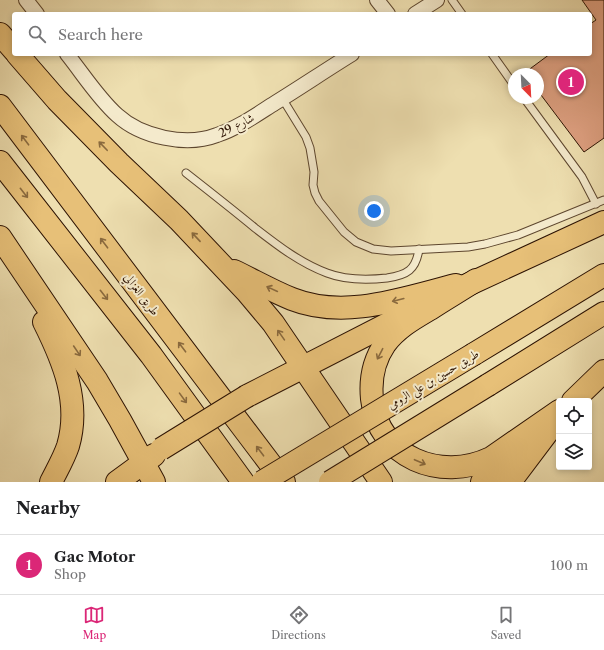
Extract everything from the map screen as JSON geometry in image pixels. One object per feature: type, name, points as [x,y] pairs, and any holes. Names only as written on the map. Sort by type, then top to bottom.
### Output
[{"type":"highway","points":[[0,34],[12,48]]},
{"type":"highway","points":[[19,56],[57,100],[119,163],[179,220],[247,292],[273,323],[381,482]]},
{"type":"highway","name":"طريق الغزالي","points":[[0,106],[284,482]]},
{"type":"highway","points":[[0,162],[151,355],[243,482]]},
{"type":"highway","points":[[117,482],[161,449],[247,396],[476,280],[600,213]]},
{"type":"highway","points":[[0,237],[97,381],[154,482]]},
{"type":"highway","points":[[0,237],[63,363],[71,393],[73,424],[67,447],[51,482]]},
{"type":"highway","points":[[223,266],[292,299],[323,306],[338,307],[360,307],[382,304],[476,280]]},
{"type":"highway","name":"طريق حسين بن علي الرومي","points":[[262,482],[604,275]]},
{"type":"highway","points":[[476,280],[402,326],[385,344],[374,367],[372,379],[372,404],[381,428],[397,448],[418,462],[442,468],[455,468],[480,463],[491,458],[556,413]]},
{"type":"highway","points":[[330,482],[604,314]]},
{"type":"highway","points":[[575,398],[604,371]]},
{"type":"highway","points":[[482,482],[556,419]]},
{"type":"highway","points":[[510,482],[556,420]]},
{"type":"street","points":[[26,0],[35,12]]},
{"type":"street","points":[[377,0],[386,12]]},
{"type":"street","points":[[418,12],[436,0]]},
{"type":"street","name":"شارع 29","points":[[69,56],[100,97],[117,116],[139,130],[164,138],[190,140],[216,136],[239,125],[349,56]]},
{"type":"lane","points":[[452,0],[461,12]]},
{"type":"lane","points":[[493,56],[508,77]]},
{"type":"lane","points":[[282,98],[306,138],[310,148],[313,185],[319,201],[344,232],[356,242],[373,249],[391,251],[468,247],[502,241],[518,235],[600,213]]},
{"type":"lane","points":[[528,104],[582,177],[600,213]]},
{"type":"lane","points":[[186,173],[297,258],[328,274],[366,279],[392,277],[410,271],[417,262],[420,249]]},
{"type":"lane","points":[[600,213],[604,200]]},
{"type":"building","points":[[582,0],[604,0],[604,138],[584,152],[544,99],[544,68],[531,68],[547,56],[592,56],[592,23],[596,20],[592,12],[590,12]]},
{"type":"place","name":"Gac Motor","points":[[571,82]]}]
